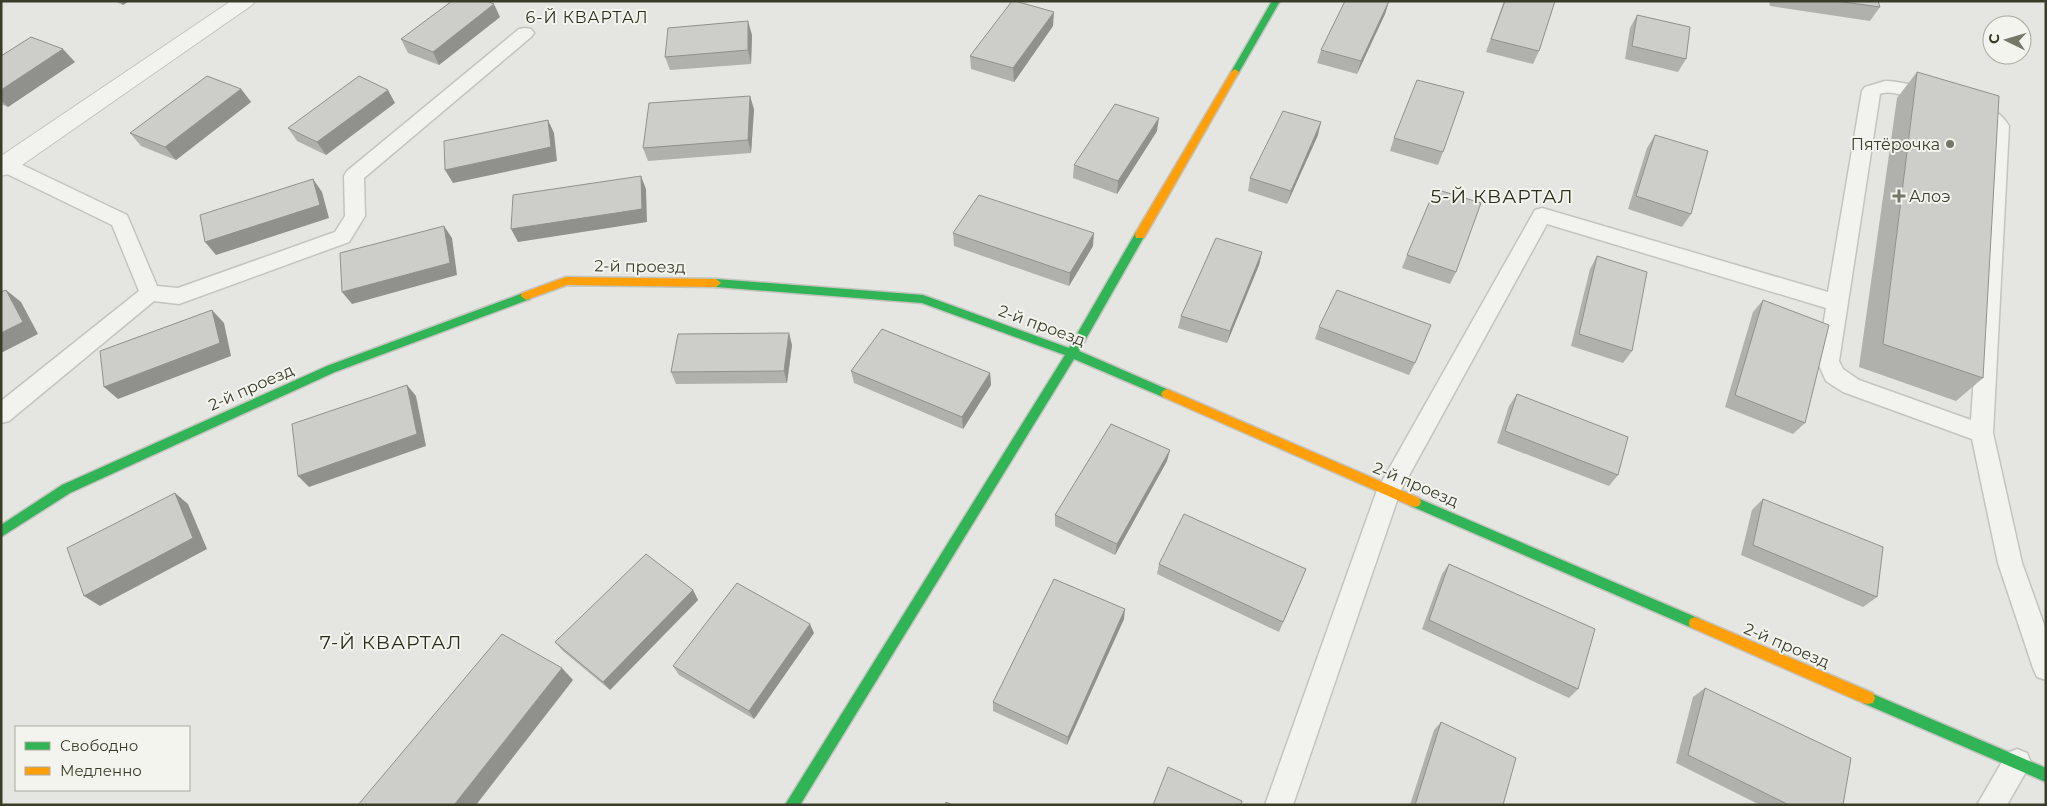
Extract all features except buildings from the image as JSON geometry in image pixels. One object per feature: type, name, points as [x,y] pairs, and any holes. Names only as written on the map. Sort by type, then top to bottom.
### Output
[{"type":"street","points":[[3,166],[245,1]]},
{"type":"street","points":[[792,805],[1072,353],[1276,1]]},
{"type":"street","name":"2-й проезд","points":[[1,532],[66,489],[331,369],[566,281],[726,283],[923,299],[1072,353],[2046,775]]},
{"type":"lane","points":[[1,414],[150,293],[179,296],[342,238],[354,216],[354,176],[525,33]]},
{"type":"lane","points":[[1982,433],[1851,386],[1834,375],[1828,361],[1871,91],[1879,86],[1892,86],[1986,113],[1996,119],[2000,126],[1982,433],[2010,563],[2046,668]]},
{"type":"lane","points":[[3,166],[120,220],[150,293]]},
{"type":"lane","points":[[1279,805],[1390,490],[1542,215],[1837,303]]},
{"type":"lane","points":[[1991,805],[2017,762]]},
{"type":"traffic: fast","points":[[1235,72],[1276,1]]},
{"type":"traffic: fast","points":[[792,805],[1072,353],[1140,235]]},
{"type":"traffic: fast","points":[[716,283],[923,299],[1072,353],[1167,394]]},
{"type":"traffic: fast","points":[[1,532],[66,489],[331,369],[526,296]]},
{"type":"traffic: fast","points":[[1415,502],[1695,623]]},
{"type":"traffic: fast","points":[[1868,698],[2046,775]]},
{"type":"traffic: slow","points":[[1140,235],[1235,72]]},
{"type":"traffic: slow","points":[[526,296],[566,281],[716,283]]},
{"type":"traffic: slow","points":[[1167,394],[1415,502]]},
{"type":"traffic: slow","points":[[1695,623],[1868,698]]},
{"type":"place","name":"Пятёрочка","points":[[1950,144]]},
{"type":"place","name":"Алоэ","points":[[1899,196]]},
{"type":"district","name":"6-Й КВАРТАЛ","points":[[587,17]]},
{"type":"district","name":"5-Й КВАРТАЛ","points":[[1502,196]]},
{"type":"district","name":"7-Й КВАРТАЛ","points":[[391,642]]}]
